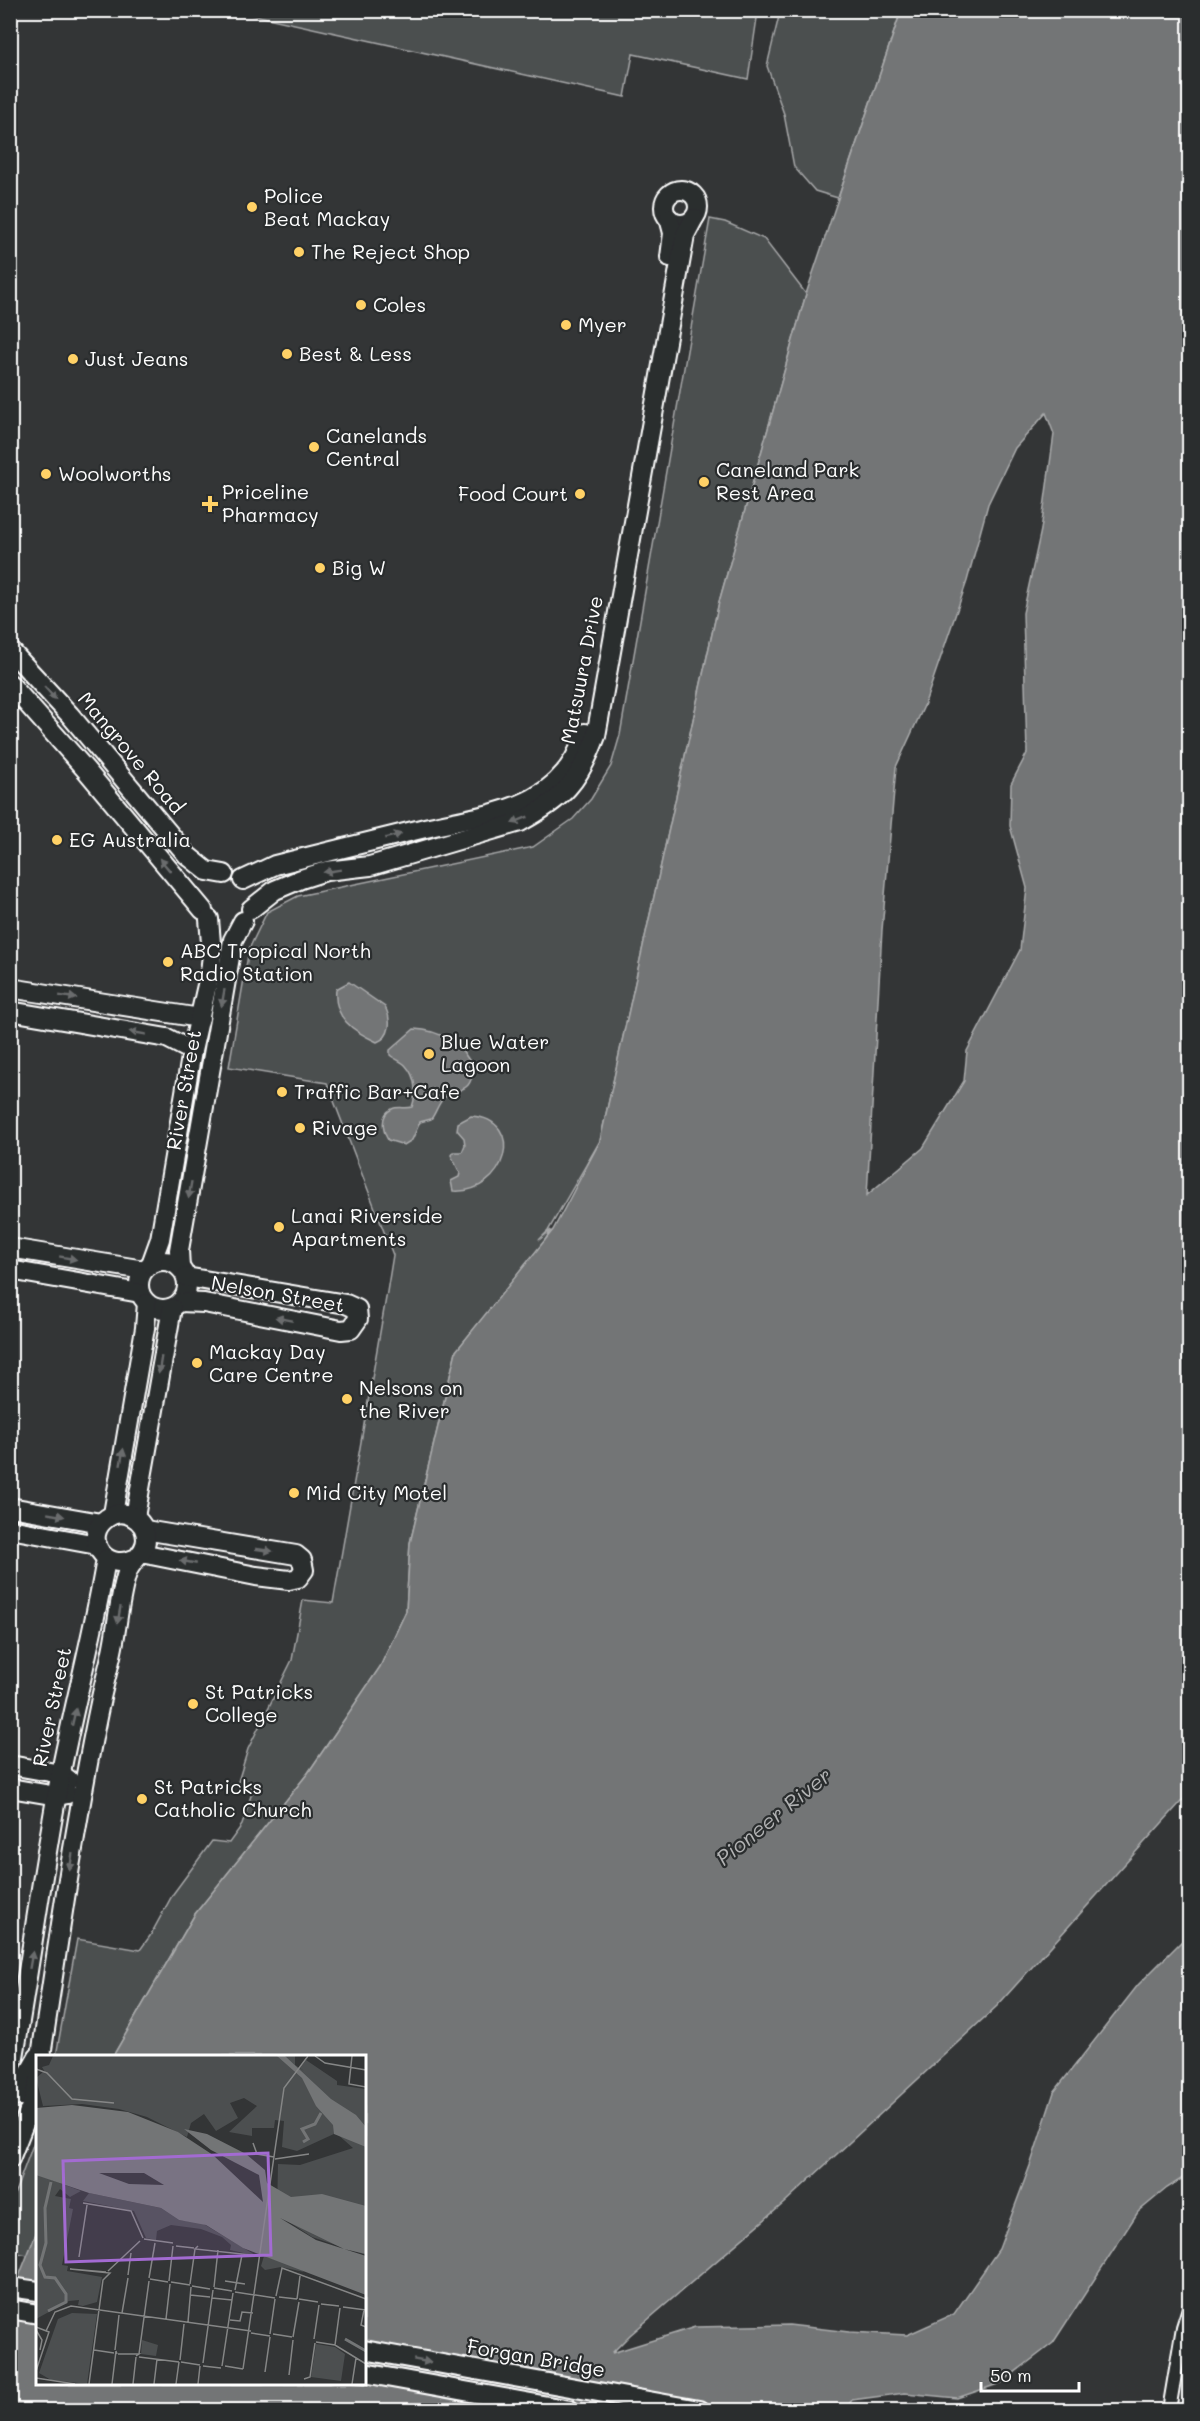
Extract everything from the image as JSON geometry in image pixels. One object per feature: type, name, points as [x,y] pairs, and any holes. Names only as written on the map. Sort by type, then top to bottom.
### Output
[{"type":"street","points":[[681,190],[688,192],[696,199],[698,211],[694,218],[683,223],[669,218],[665,207],[666,200],[674,192],[681,190]]},
{"type":"street","name":"Matsuura Drive","points":[[243,880],[295,860],[514,807],[530,801],[567,771],[581,747],[587,724],[672,247],[673,233],[669,218]]},
{"type":"street","name":"Matsuura Drive","points":[[247,915],[275,890],[289,883],[326,871],[370,866],[520,822],[542,810],[576,780],[586,764],[596,736],[685,235],[694,218]]},
{"type":"street","name":"Mangrove Road","points":[[10,650],[70,715],[187,855],[207,871],[224,874]]},
{"type":"street","points":[[10,684],[86,770],[206,914],[222,926],[236,925],[247,915],[252,893],[243,880],[231,874],[224,874],[210,881],[205,887],[201,902],[206,914]]},
{"type":"street","name":"River Street","points":[[148,1267],[160,1239],[192,1051],[212,955],[206,914]]},
{"type":"street","name":"River Street","points":[[183,1273],[181,1239],[233,940],[247,915]]},
{"type":"street","points":[[10,988],[200,1018]]},
{"type":"street","points":[[10,1011],[167,1038],[192,1051]]},
{"type":"street","points":[[10,1248],[148,1267],[166,1261],[183,1273],[187,1291],[176,1305],[140,1524],[145,1546],[127,1572],[83,1790],[40,2055]]},
{"type":"street","points":[[102,1552],[97,1533],[107,1519],[145,1328],[140,1277],[148,1267]]},
{"type":"street","points":[[10,1270],[143,1298],[159,1309],[176,1305]]},
{"type":"street","name":"Nelson Street","points":[[176,1305],[204,1303],[341,1330],[351,1329],[358,1319],[357,1309],[346,1304],[183,1273]]},
{"type":"street","points":[[10,1507],[107,1519],[121,1513],[140,1524],[221,1544],[296,1555],[302,1560],[304,1570],[298,1578],[289,1580],[138,1556],[120,1563],[102,1552],[10,1529]]},
{"type":"street","points":[[216,1567],[221,1544]]},
{"type":"street","name":"River Street","points":[[11,2078],[61,1774],[98,1606],[102,1552]]},
{"type":"street","points":[[16,1766],[61,1774],[83,1790]]},
{"type":"street","points":[[15,1789],[26,1785],[28,1780],[26,1772],[16,1766]]},
{"type":"street","points":[[15,1789],[57,1796],[83,1790]]},
{"type":"street","points":[[10,2021],[18,2015],[24,2000]]},
{"type":"street","points":[[10,2086],[16,2097],[24,2096],[29,2073],[36,2062]]},
{"type":"street","points":[[10,2159],[31,2108],[36,2089]]},
{"type":"street","points":[[10,2286],[36,2291]]},
{"type":"street","points":[[1170,2408],[1183,2327],[1190,2305]]},
{"type":"street","points":[[10,2309],[36,2314]]},
{"type":"street","name":"Forgan Bridge","points":[[366,2350],[699,2410]]},
{"type":"street","points":[[366,2373],[570,2410]]},
{"type":"shaded area","points":[[792,10],[901,11],[838,198],[815,191],[794,167],[784,114],[767,66],[779,16]]},
{"type":"shaded area","points":[[236,11],[758,11],[748,79],[633,54],[625,97]]},
{"type":"shaded area","points":[[710,219],[725,222],[764,239],[806,294],[719,602],[600,1141],[548,1231],[539,1240],[551,1230],[544,1242],[456,1351],[410,1543],[406,1611],[380,1667],[308,1773],[195,1914],[114,2055],[56,2055],[77,1939],[140,1950],[173,1894],[212,1841],[229,1843],[242,1825],[253,1789],[237,1785],[248,1749],[292,1660],[303,1600],[333,1603],[393,1255],[327,1083],[229,1067],[249,949],[267,912],[298,896],[533,847],[573,819],[591,799],[611,766],[620,735]]},
{"type":"shaded area","points":[[36,2137],[36,2234],[28,2255],[11,2252],[10,2206]]},
{"type":"water","name":"Pioneer River","points":[[901,11],[1189,11],[1189,1793],[997,2006],[784,2203],[612,2353],[695,2327],[789,2325],[849,2332],[907,2335],[954,2314],[999,2249],[1054,2092],[1138,1985],[1189,1934],[1189,2174],[1167,2188],[1138,2212],[1053,2343],[1001,2383],[957,2398],[905,2393],[852,2400],[845,2410],[11,2410],[10,2299],[36,2234],[36,2385],[366,2385],[366,2055],[114,2055],[195,1914],[308,1773],[380,1667],[406,1611],[410,1543],[456,1351],[553,1230],[600,1141],[719,602],[806,294]],"holes":[[[1046,413],[1054,434],[1041,530],[1023,613],[1027,753],[1011,784],[1010,826],[1027,888],[1020,950],[967,1051],[964,1081],[923,1148],[867,1195],[882,930],[896,767],[924,706],[967,581],[988,504],[1015,448]]]},
{"type":"water","points":[[349,982],[385,1007],[389,1017],[389,1028],[382,1040],[377,1042],[360,1033],[341,1016],[336,999],[336,989]]},
{"type":"water","points":[[414,1029],[433,1032],[450,1040],[464,1052],[473,1069],[470,1083],[444,1098],[431,1119],[420,1122],[412,1140],[404,1145],[388,1140],[383,1123],[385,1115],[392,1109],[412,1107],[415,1096],[414,1080],[404,1064],[390,1055],[390,1050]]},
{"type":"water","points":[[471,1116],[489,1120],[500,1130],[504,1142],[503,1156],[497,1170],[486,1181],[471,1189],[453,1191],[451,1181],[459,1177],[460,1173],[451,1155],[453,1152],[462,1152],[465,1145],[464,1138],[457,1130],[458,1123]]},
{"type":"place","name":"Police Beat Mackay","points":[[252,207]]},
{"type":"place","name":"The Reject Shop","points":[[299,252]]},
{"type":"place","name":"Coles","points":[[361,305]]},
{"type":"place","name":"Myer","points":[[566,325]]},
{"type":"place","name":"Best & Less","points":[[287,354]]},
{"type":"place","name":"Just Jeans","points":[[73,359]]},
{"type":"place","name":"Canelands Central","points":[[314,447]]},
{"type":"place","name":"Woolworths","points":[[46,474]]},
{"type":"place","name":"Caneland Park Rest Area","points":[[704,482]]},
{"type":"place","name":"Food Court","points":[[580,494]]},
{"type":"place","name":"Priceline Pharmacy","points":[[210,504]]},
{"type":"place","name":"Big W","points":[[320,568]]},
{"type":"place","name":"EG Australia","points":[[57,840]]},
{"type":"place","name":"ABC Tropical North Radio Station","points":[[168,962]]},
{"type":"place","name":"Blue Water Lagoon","points":[[429,1054]]},
{"type":"place","name":"Traffic Bar+Cafe","points":[[282,1092]]},
{"type":"place","name":"Rivage","points":[[300,1128]]},
{"type":"place","name":"Lanai Riverside Apartments","points":[[279,1227]]},
{"type":"place","name":"Mackay Day Care Centre","points":[[197,1363]]},
{"type":"place","name":"Nelsons on the River","points":[[347,1399]]},
{"type":"place","name":"Mid City Motel","points":[[294,1493]]},
{"type":"place","name":"St Patricks College","points":[[193,1704]]},
{"type":"place","name":"St Patricks Catholic Church","points":[[142,1799]]}]
